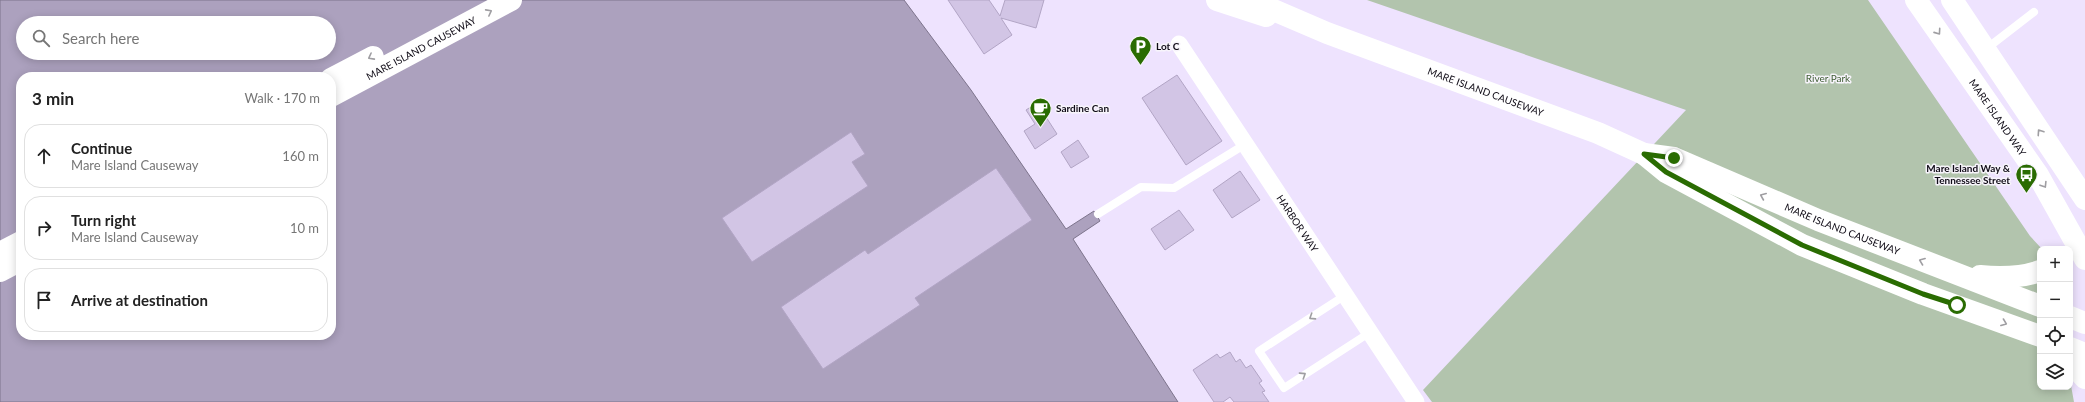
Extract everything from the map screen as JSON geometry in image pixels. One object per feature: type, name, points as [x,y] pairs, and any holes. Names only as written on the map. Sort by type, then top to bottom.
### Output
[{"type":"main road","name":"MARE ISLAND CAUSEWAY","points":[[336,76],[480,0]]},
{"type":"main road","name":"MARE ISLAND CAUSEWAY","points":[[336,93],[511,0]]},
{"type":"main road","name":"MARE ISLAND CAUSEWAY","points":[[1217,0],[1273,18],[1327,32]]},
{"type":"main road","name":"MARE ISLAND CAUSEWAY","points":[[1250,0],[1327,32],[1578,125],[1644,154],[1666,172],[1802,245],[1923,294],[2037,336]]},
{"type":"main road","name":"MARE ISLAND WAY","points":[[1916,0],[2038,175],[2068,243],[2085,259]]},
{"type":"main road","points":[[1952,0],[2085,199]]},
{"type":"main road","name":"MARE ISLAND CAUSEWAY","points":[[1644,154],[1674,158],[1818,220],[2037,305]]},
{"type":"main road","points":[[0,254],[16,245]]},
{"type":"main road","points":[[0,271],[16,263]]},
{"type":"main road","points":[[1958,275],[2004,278],[2030,275],[2037,272]]},
{"type":"main road","points":[[2072,318],[2085,323]]},
{"type":"main road","points":[[2073,349],[2085,354]]},
{"type":"main road","points":[[2073,365],[2085,378]]},
{"type":"street","name":"HARBOR WAY","points":[[1178,44],[1344,296],[1416,402]]},
{"type":"lane","points":[[1985,50],[2034,12]]},
{"type":"lane","points":[[1098,214],[1141,187],[1174,188],[1244,145]]},
{"type":"lane","points":[[1344,296],[1259,351],[1284,388],[1369,333]]},
{"type":"green space","name":"River Park","points":[[1367,0],[1868,0],[2030,236],[2039,246],[2037,246],[2037,390],[2072,390],[2074,402],[1432,402],[1423,390],[1686,110]]},
{"type":"shaded area","points":[[0,0],[904,0],[971,90],[1066,229],[1094,211],[1100,221],[1073,239],[1178,402],[0,402]]},
{"type":"building","points":[[948,0],[989,0],[1000,16],[1005,0],[1044,0],[1036,28],[1001,18],[1012,35],[984,54]]},
{"type":"building","points":[[1177,75],[1222,141],[1186,165],[1142,98]]},
{"type":"building","name":"Sardine Can","points":[[1037,103],[1057,134],[1035,149],[1024,131],[1035,124],[1026,110]]},
{"type":"building","points":[[851,132],[865,154],[852,162],[868,186],[752,262],[722,218]]},
{"type":"building","points":[[1078,140],[1089,157],[1071,168],[1061,152]]},
{"type":"building","points":[[996,168],[1032,220],[915,298],[920,305],[823,369],[781,307],[865,250],[868,254]]},
{"type":"building","points":[[1240,171],[1260,200],[1232,218],[1213,190]]},
{"type":"building","points":[[1179,210],[1194,230],[1165,250],[1151,229]]},
{"type":"building","points":[[1230,352],[1236,362],[1240,359],[1246,368],[1251,365],[1262,381],[1259,383],[1265,391],[1262,392],[1269,402],[1234,402],[1230,397],[1223,402],[1214,402],[1193,370],[1217,354],[1220,358]]},
{"type":"place","name":"Lot C","points":[[1140,66]]},
{"type":"place","name":"Sardine Can","points":[[1041,128]]},
{"type":"place","name":"Mare Island Way & Tennessee Street","points":[[2026,194]]},
{"type":"route","points":[[1674,158],[1644,154],[1666,172],[1802,245],[1923,294],[1957,305]]}]
